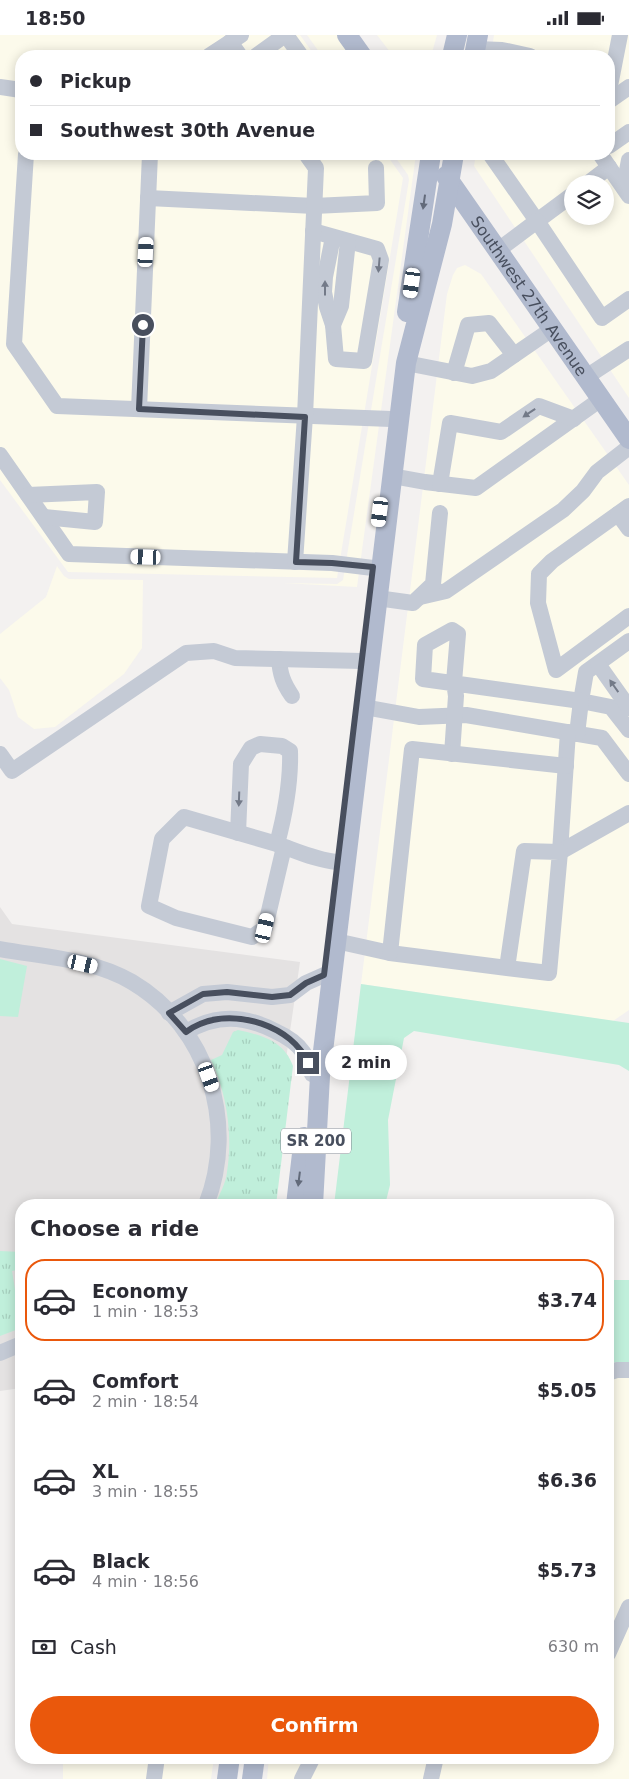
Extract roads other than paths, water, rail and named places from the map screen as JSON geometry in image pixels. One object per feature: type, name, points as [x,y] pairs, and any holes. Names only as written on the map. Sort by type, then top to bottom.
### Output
[{"type":"main road","points":[[348,35],[358,50]]},
{"type":"main road","points":[[453,50],[457,35]]},
{"type":"main road","name":"SR 200","points":[[297,1199],[391,419],[430,160]]},
{"type":"main road","name":"Southwest 27th Avenue","points":[[435,160],[629,439]]},
{"type":"main road","name":"SR 200","points":[[313,1199],[320,1077],[406,363],[442,224],[453,160]]},
{"type":"main road","points":[[227,1779],[229,1764]]},
{"type":"main road","points":[[252,1779],[254,1764]]},
{"type":"street","points":[[265,50],[286,35],[297,50]]},
{"type":"street","points":[[219,50],[236,39]]},
{"type":"street","points":[[615,68],[622,42]]},
{"type":"street","points":[[476,47],[488,50]]},
{"type":"street","points":[[0,87],[15,89]]},
{"type":"street","points":[[615,97],[629,87]]},
{"type":"street","points":[[615,142],[629,132]]},
{"type":"street","points":[[26,160],[14,344],[57,406],[391,419]]},
{"type":"street","points":[[139,409],[150,160]]},
{"type":"street","points":[[296,562],[305,417],[316,168],[310,160]]},
{"type":"street","points":[[494,160],[602,318],[629,299]]},
{"type":"street","points":[[594,175],[604,161],[626,173],[629,196]]},
{"type":"street","points":[[148,198],[314,206],[377,203],[376,168]]},
{"type":"street","points":[[498,251],[564,201]]},
{"type":"street","points":[[313,231],[378,249],[381,260],[364,361],[336,359],[333,325],[324,292],[325,277],[340,239]]},
{"type":"street","points":[[454,373],[468,325],[489,323],[514,355]]},
{"type":"street","points":[[406,363],[472,376],[491,371],[552,329]]},
{"type":"street","points":[[586,377],[629,349]]},
{"type":"street","points":[[392,476],[476,488],[601,399]]},
{"type":"street","points":[[440,484],[450,423],[501,433],[539,406],[574,419]]},
{"type":"street","points":[[420,597],[446,591],[563,510],[583,491],[597,472],[629,447]]},
{"type":"street","points":[[0,455],[69,554],[332,563],[373,567]]},
{"type":"street","points":[[28,495],[97,492],[95,522],[44,517]]},
{"type":"street","points":[[629,529],[624,510],[552,561],[539,574],[538,603],[556,670],[629,616]]},
{"type":"street","points":[[377,598],[414,603],[433,585],[440,513]]},
{"type":"street","points":[[336,941],[390,953],[549,973],[566,766],[586,672],[629,641]]},
{"type":"street","points":[[0,754],[12,771],[186,653],[214,651],[235,658],[362,661]]},
{"type":"street","points":[[280,659],[280,674],[284,686],[292,696]]},
{"type":"street","points":[[598,663],[629,708]]},
{"type":"street","points":[[452,753],[456,696],[454,683],[611,707],[629,730]]},
{"type":"street","points":[[364,707],[419,717],[466,715],[602,738],[629,774]]},
{"type":"street","points":[[238,833],[241,764],[250,748],[260,744],[282,746],[290,751],[290,768],[281,845],[265,928],[252,937],[176,918],[149,906],[162,839],[184,817],[238,833],[281,845],[322,860],[337,862]]},
{"type":"street","points":[[390,953],[412,749],[566,766]]},
{"type":"street","points":[[507,968],[524,851],[560,852],[629,813]]},
{"type":"street","points":[[0,949],[98,967],[132,982],[169,1013],[186,1032],[205,1067],[218,1108],[216,1167],[208,1199]]},
{"type":"street","points":[[169,1013],[203,994],[227,992],[272,997],[290,995],[306,983],[324,975]]},
{"type":"street","points":[[186,1032],[200,1024],[214,1020],[237,1018],[262,1024],[291,1040],[303,1053],[312,1074]]},
{"type":"street","points":[[0,1353],[15,1347]]},
{"type":"street","points":[[614,1371],[629,1370]]},
{"type":"street","points":[[614,1641],[629,1607]]},
{"type":"street","points":[[154,1779],[156,1764]]},
{"type":"street","points":[[302,1779],[310,1764]]},
{"type":"street","points":[[431,1779],[434,1764]]}]
